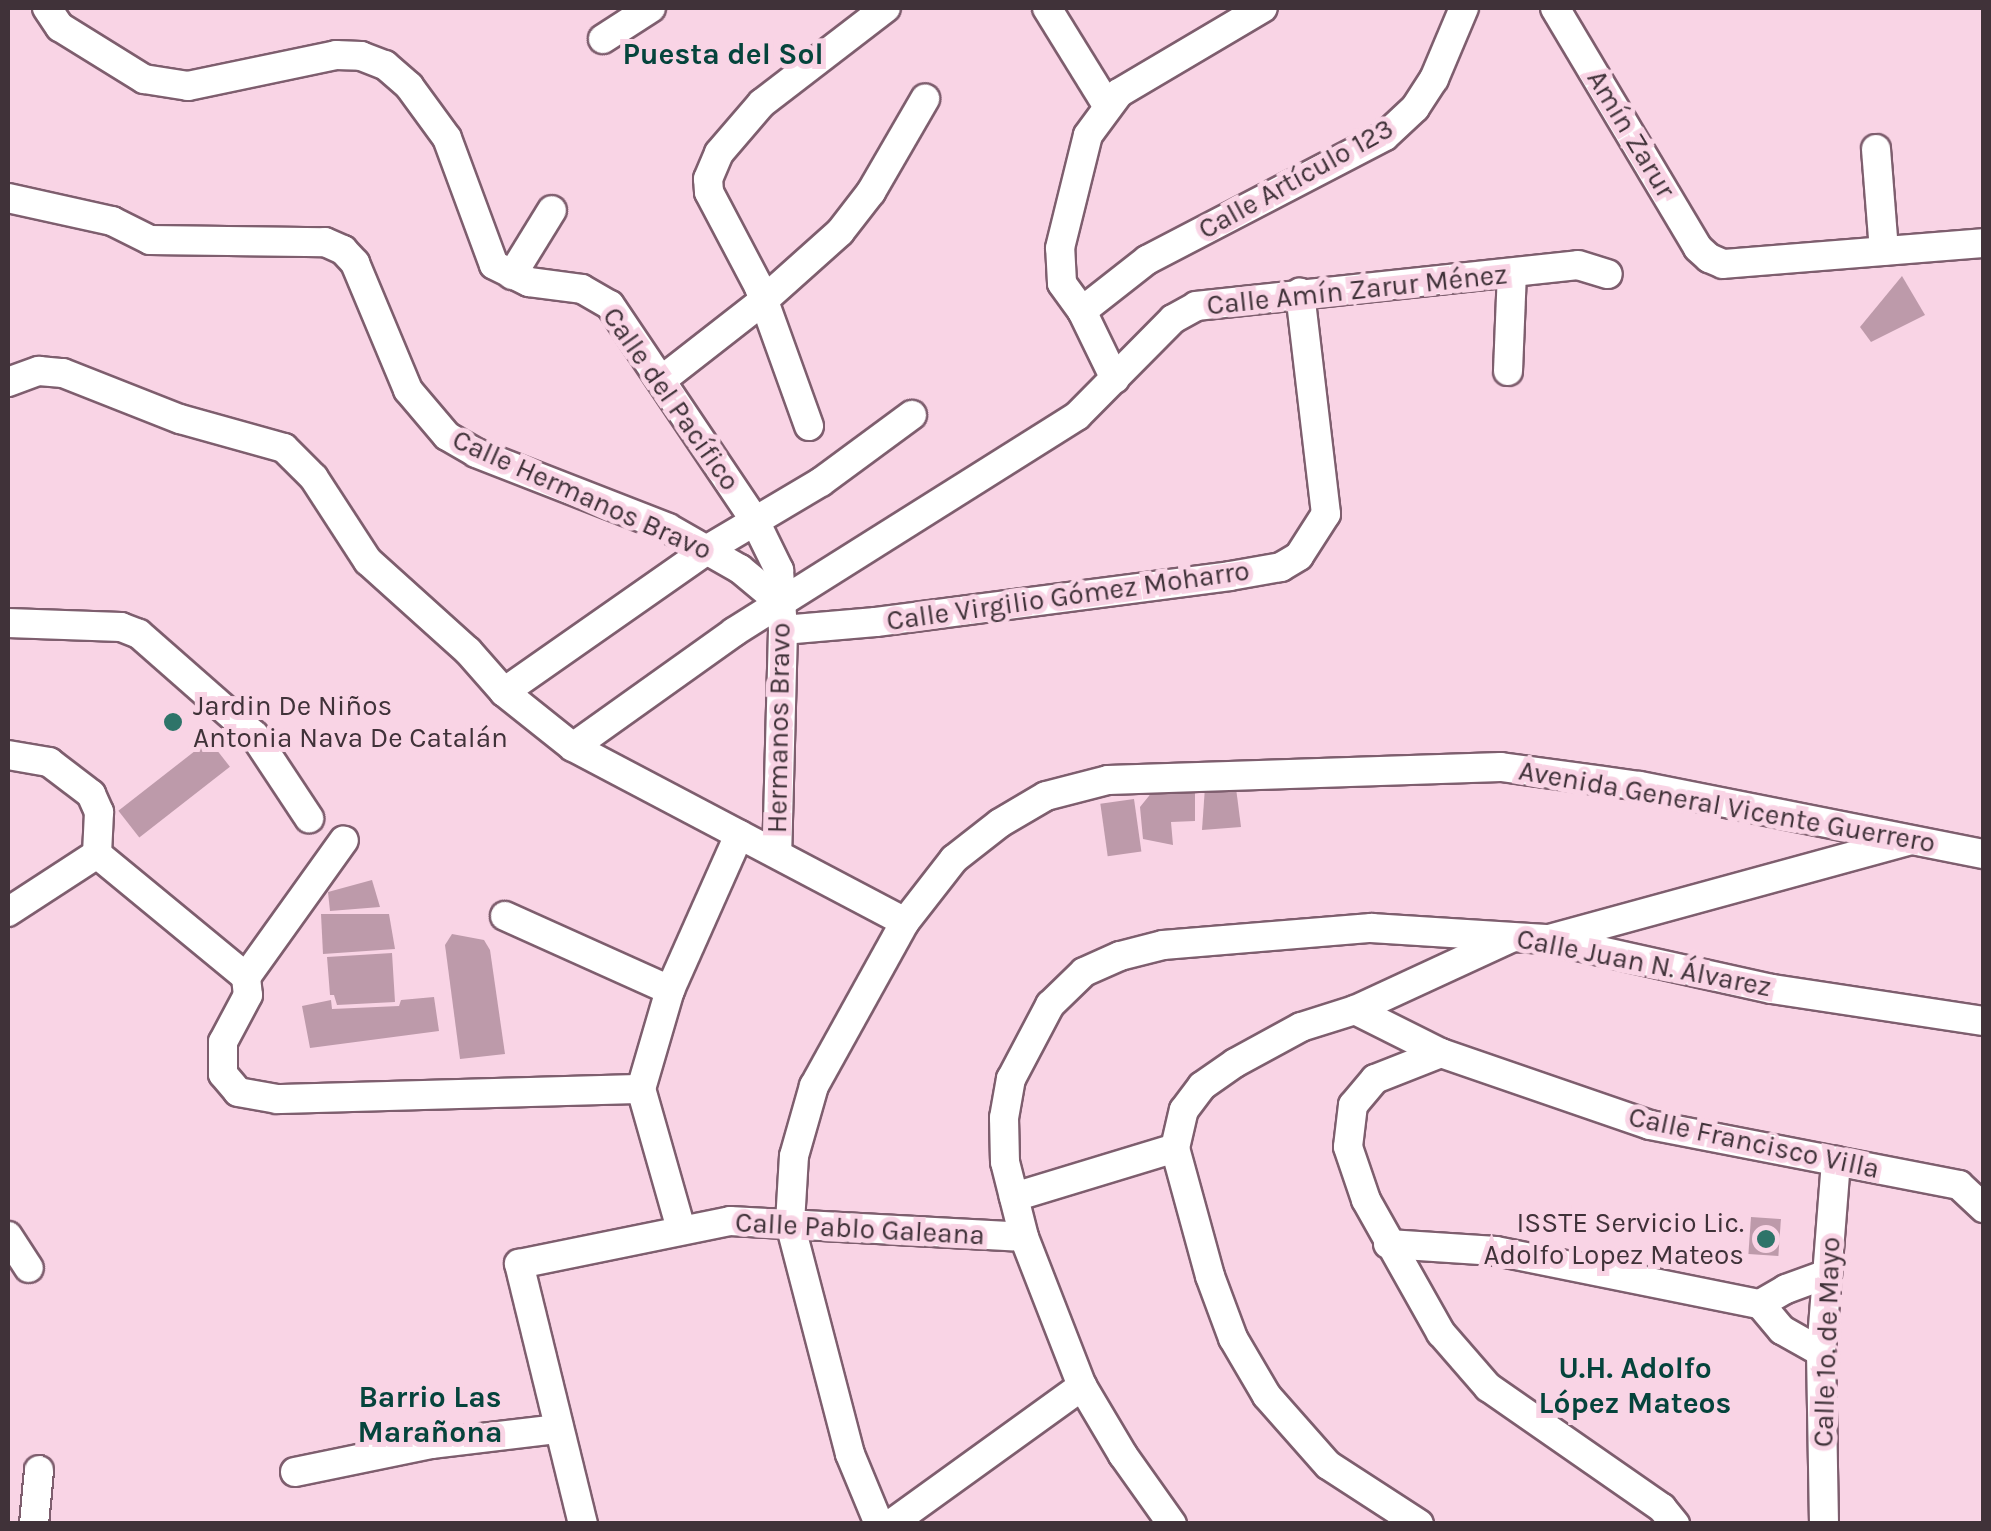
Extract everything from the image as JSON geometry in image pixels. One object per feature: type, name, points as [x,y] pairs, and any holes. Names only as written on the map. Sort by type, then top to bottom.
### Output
[{"type":"street","points":[[47,8],[60,27],[144,79],[188,86],[336,55],[361,56],[385,65],[409,86],[446,138],[494,264],[512,275],[552,210]]},
{"type":"street","points":[[603,39],[651,8]]},
{"type":"street","points":[[809,426],[762,293],[709,192],[708,179],[719,153],[762,103],[886,8]]},
{"type":"street","points":[[1047,8],[1107,105]]},
{"type":"street","points":[[1115,379],[1082,311],[1062,283],[1060,248],[1088,135],[1119,92],[1263,8]]},
{"type":"street","name":"Calle Artículo 123","points":[[1082,311],[1148,260],[1384,136],[1416,108],[1434,79],[1464,8]]},
{"type":"street","name":"Amín Zarur","points":[[1555,8],[1698,248],[1709,258],[1723,264],[1884,251]]},
{"type":"street","points":[[664,379],[762,293],[840,232],[871,192],[925,100]]},
{"type":"street","points":[[1876,149],[1884,251],[1984,244]]},
{"type":"street","name":"Calle Hermanos Bravo","points":[[8,198],[112,221],[150,240],[325,242],[343,250],[354,263],[408,390],[447,436],[476,453],[668,528],[708,549],[782,616]]},
{"type":"street","name":"Calle Amín Zarur Ménez","points":[[573,747],[782,616],[1077,416],[1173,319],[1196,306],[1578,265],[1608,274]]},
{"type":"street","points":[[1508,372],[1512,273]]},
{"type":"street","name":"Calle del Pacífico","points":[[512,275],[598,296],[664,379],[754,521],[779,570],[782,616]]},
{"type":"street","name":"Calle Virgilio Gómez Moharro","points":[[782,616],[876,622],[1281,566],[1299,556],[1326,514],[1300,293]]},
{"type":"street","points":[[8,382],[39,372],[62,373],[180,419],[284,448],[314,478],[368,562],[468,651],[504,692],[573,747],[904,922]]},
{"type":"street","points":[[504,692],[708,549],[822,482],[912,415]]},
{"type":"street","name":"Hermanos Bravo","points":[[777,853],[782,616]]},
{"type":"street","points":[[8,622],[90,624],[139,634],[254,735],[309,818]]},
{"type":"street","points":[[8,756],[49,762],[91,794],[99,812],[97,854]]},
{"type":"street","name":"Avenida General Vicente Guerrero","points":[[879,1524],[850,1454],[790,1223],[794,1156],[814,1086],[904,922],[954,858],[1000,823],[1046,796],[1108,780],[1501,767],[1640,786],[1984,854]]},
{"type":"street","points":[[681,1230],[641,1090],[670,990],[739,835]]},
{"type":"street","points":[[344,840],[246,977],[248,995],[223,1042],[223,1074],[238,1092],[259,1098],[641,1090]]},
{"type":"street","points":[[1546,939],[1914,840]]},
{"type":"street","points":[[8,912],[97,854]]},
{"type":"street","points":[[97,854],[246,977]]},
{"type":"street","points":[[505,916],[670,990]]},
{"type":"street","name":"Calle Juan N. Álvarez","points":[[1172,1524],[1123,1455],[1082,1386],[1024,1237],[1006,1162],[1004,1118],[1011,1079],[1050,1005],[1084,972],[1120,956],[1164,945],[1371,928],[1546,939],[1772,989],[1984,1021]]},
{"type":"street","points":[[1418,1524],[1328,1466],[1268,1396],[1233,1338],[1210,1276],[1175,1148],[1184,1110],[1202,1086],[1301,1027],[1355,1010],[1516,936]]},
{"type":"street","name":"Calle Francisco Villa","points":[[1355,1010],[1440,1053],[1650,1126],[1959,1185],[1984,1208]]},
{"type":"street","points":[[1440,1053],[1375,1079],[1354,1105],[1348,1147],[1388,1244],[1442,1333],[1488,1387],[1662,1508],[1675,1524]]},
{"type":"street","name":"Calle Pablo Galeana","points":[[1014,1197],[1175,1148]]},
{"type":"street","name":"Calle 1o. de Mayo","points":[[1824,1524],[1821,1352],[1836,1161]]},
{"type":"street","name":"Calle Pablo Galeana","points":[[556,1429],[519,1264],[730,1221],[1024,1237]]},
{"type":"street","points":[[8,1236],[29,1268]]},
{"type":"street","points":[[1388,1244],[1496,1251],[1760,1304],[1782,1330],[1821,1352]]},
{"type":"street","points":[[1760,1304],[1786,1289],[1828,1274]]},
{"type":"street","points":[[891,1524],[1082,1386]]},
{"type":"street","points":[[294,1472],[431,1444],[556,1429],[583,1524]]},
{"type":"street","points":[[34,1524],[40,1470]]},
{"type":"building","points":[[1902,276],[1925,315],[1871,342],[1860,327]]},
{"type":"building","points":[[209,740],[230,767],[139,838],[118,811]]},
{"type":"building","points":[[1157,786],[1195,789],[1195,821],[1171,822],[1173,845],[1143,839],[1140,807]]},
{"type":"building","points":[[1205,787],[1236,788],[1241,827],[1202,830]]},
{"type":"building","points":[[1134,799],[1141,851],[1108,856],[1100,804]]},
{"type":"building","points":[[372,880],[380,907],[330,911],[328,892]]},
{"type":"building","points":[[321,914],[389,914],[395,949],[323,954]]},
{"type":"building","points":[[452,934],[484,940],[490,950],[505,1054],[460,1059],[445,945]]},
{"type":"building","points":[[392,953],[395,1002],[337,1005],[334,995],[330,995],[327,957]]},
{"type":"building","points":[[434,997],[439,1031],[310,1048],[302,1006],[331,1000],[332,1009],[399,1006],[401,1000]]},
{"type":"building","points":[[1751,1217],[1781,1219],[1778,1256],[1748,1254]]},
{"type":"place","name":"Jardin De Niños Antonia Nava De Catalán","points":[[173,722]]},
{"type":"place","name":"ISSTE Servicio Lic. Adolfo Lopez Mateos","points":[[1766,1239]]},
{"type":"district","name":"Puesta del Sol","points":[[723,54]]},
{"type":"district","name":"U.H. Adolfo López Mateos","points":[[1635,1385]]},
{"type":"district","name":"Barrio Las Marañona","points":[[430,1414]]}]
